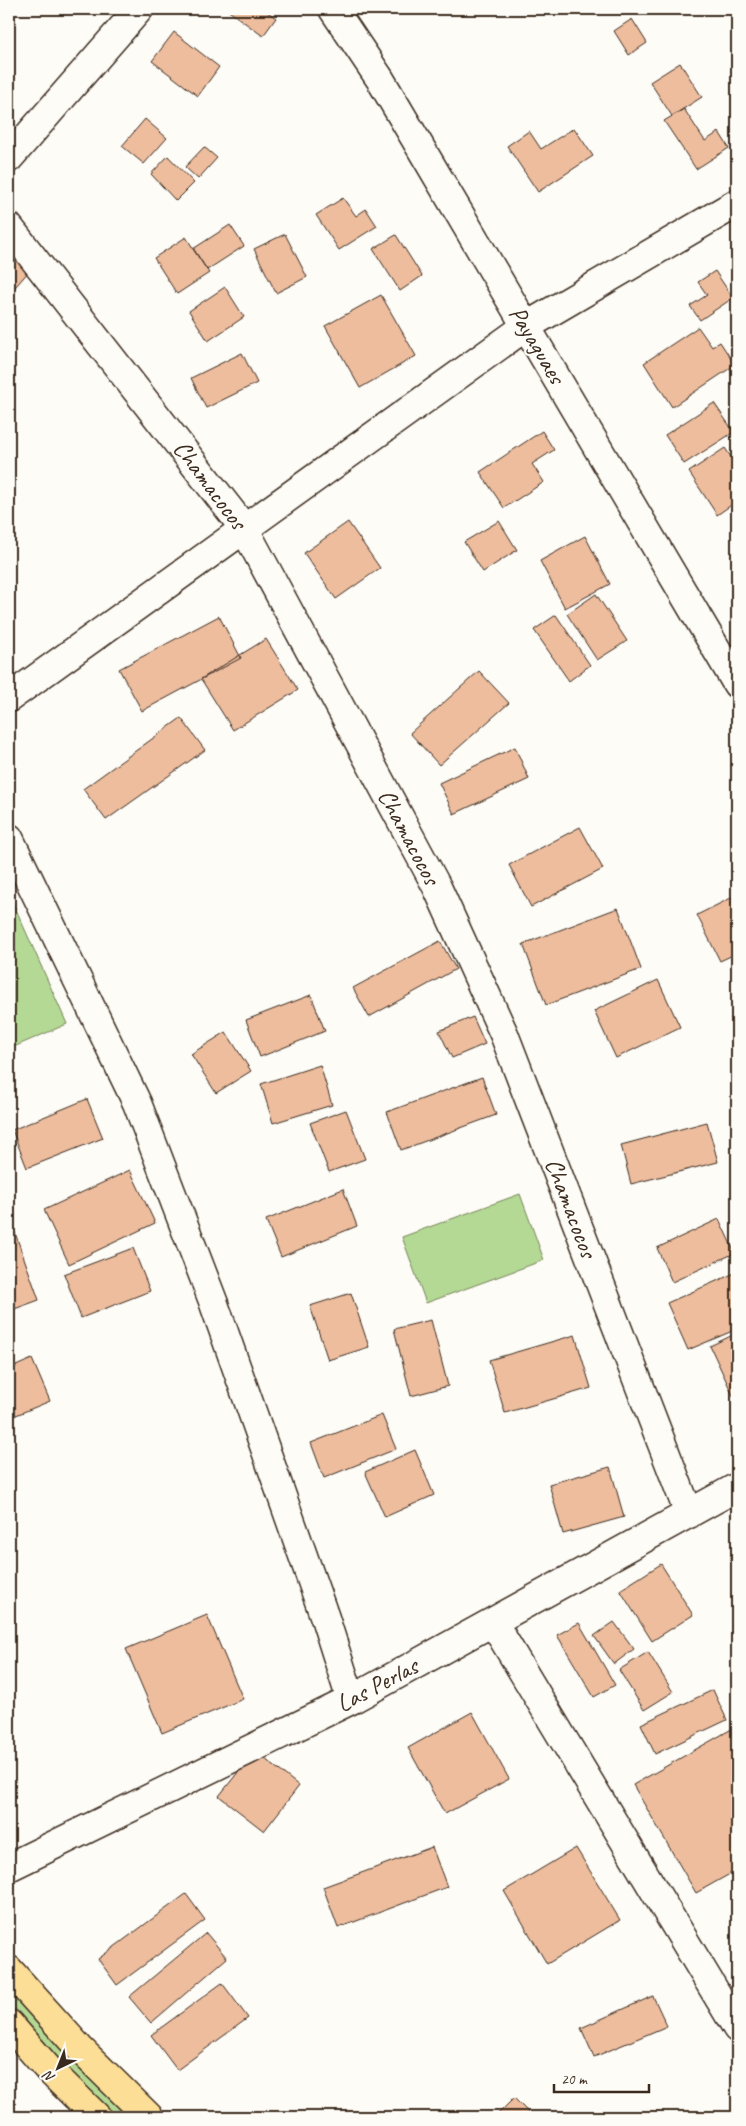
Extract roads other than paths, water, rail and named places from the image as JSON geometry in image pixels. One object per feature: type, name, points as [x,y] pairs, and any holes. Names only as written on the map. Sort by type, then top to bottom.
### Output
[{"type":"main road","points":[[9,1970],[81,2050],[149,2117]]},
{"type":"main road","points":[[9,2024],[49,2070],[97,2117]]},
{"type":"street","points":[[9,158],[140,9]]},
{"type":"street","name":"Payaguaes","points":[[333,9],[380,79],[737,684]]},
{"type":"street","points":[[9,698],[525,327],[737,203]]},
{"type":"street","name":"Chamacocos","points":[[9,227],[244,528],[437,887],[500,1025],[689,1514]]},
{"type":"street","points":[[9,838],[137,1103],[213,1301],[325,1618],[351,1700]]},
{"type":"street","name":"Las Perlas","points":[[9,1867],[351,1700],[737,1487]]},
{"type":"street","points":[[493,1622],[737,2028]]}]
